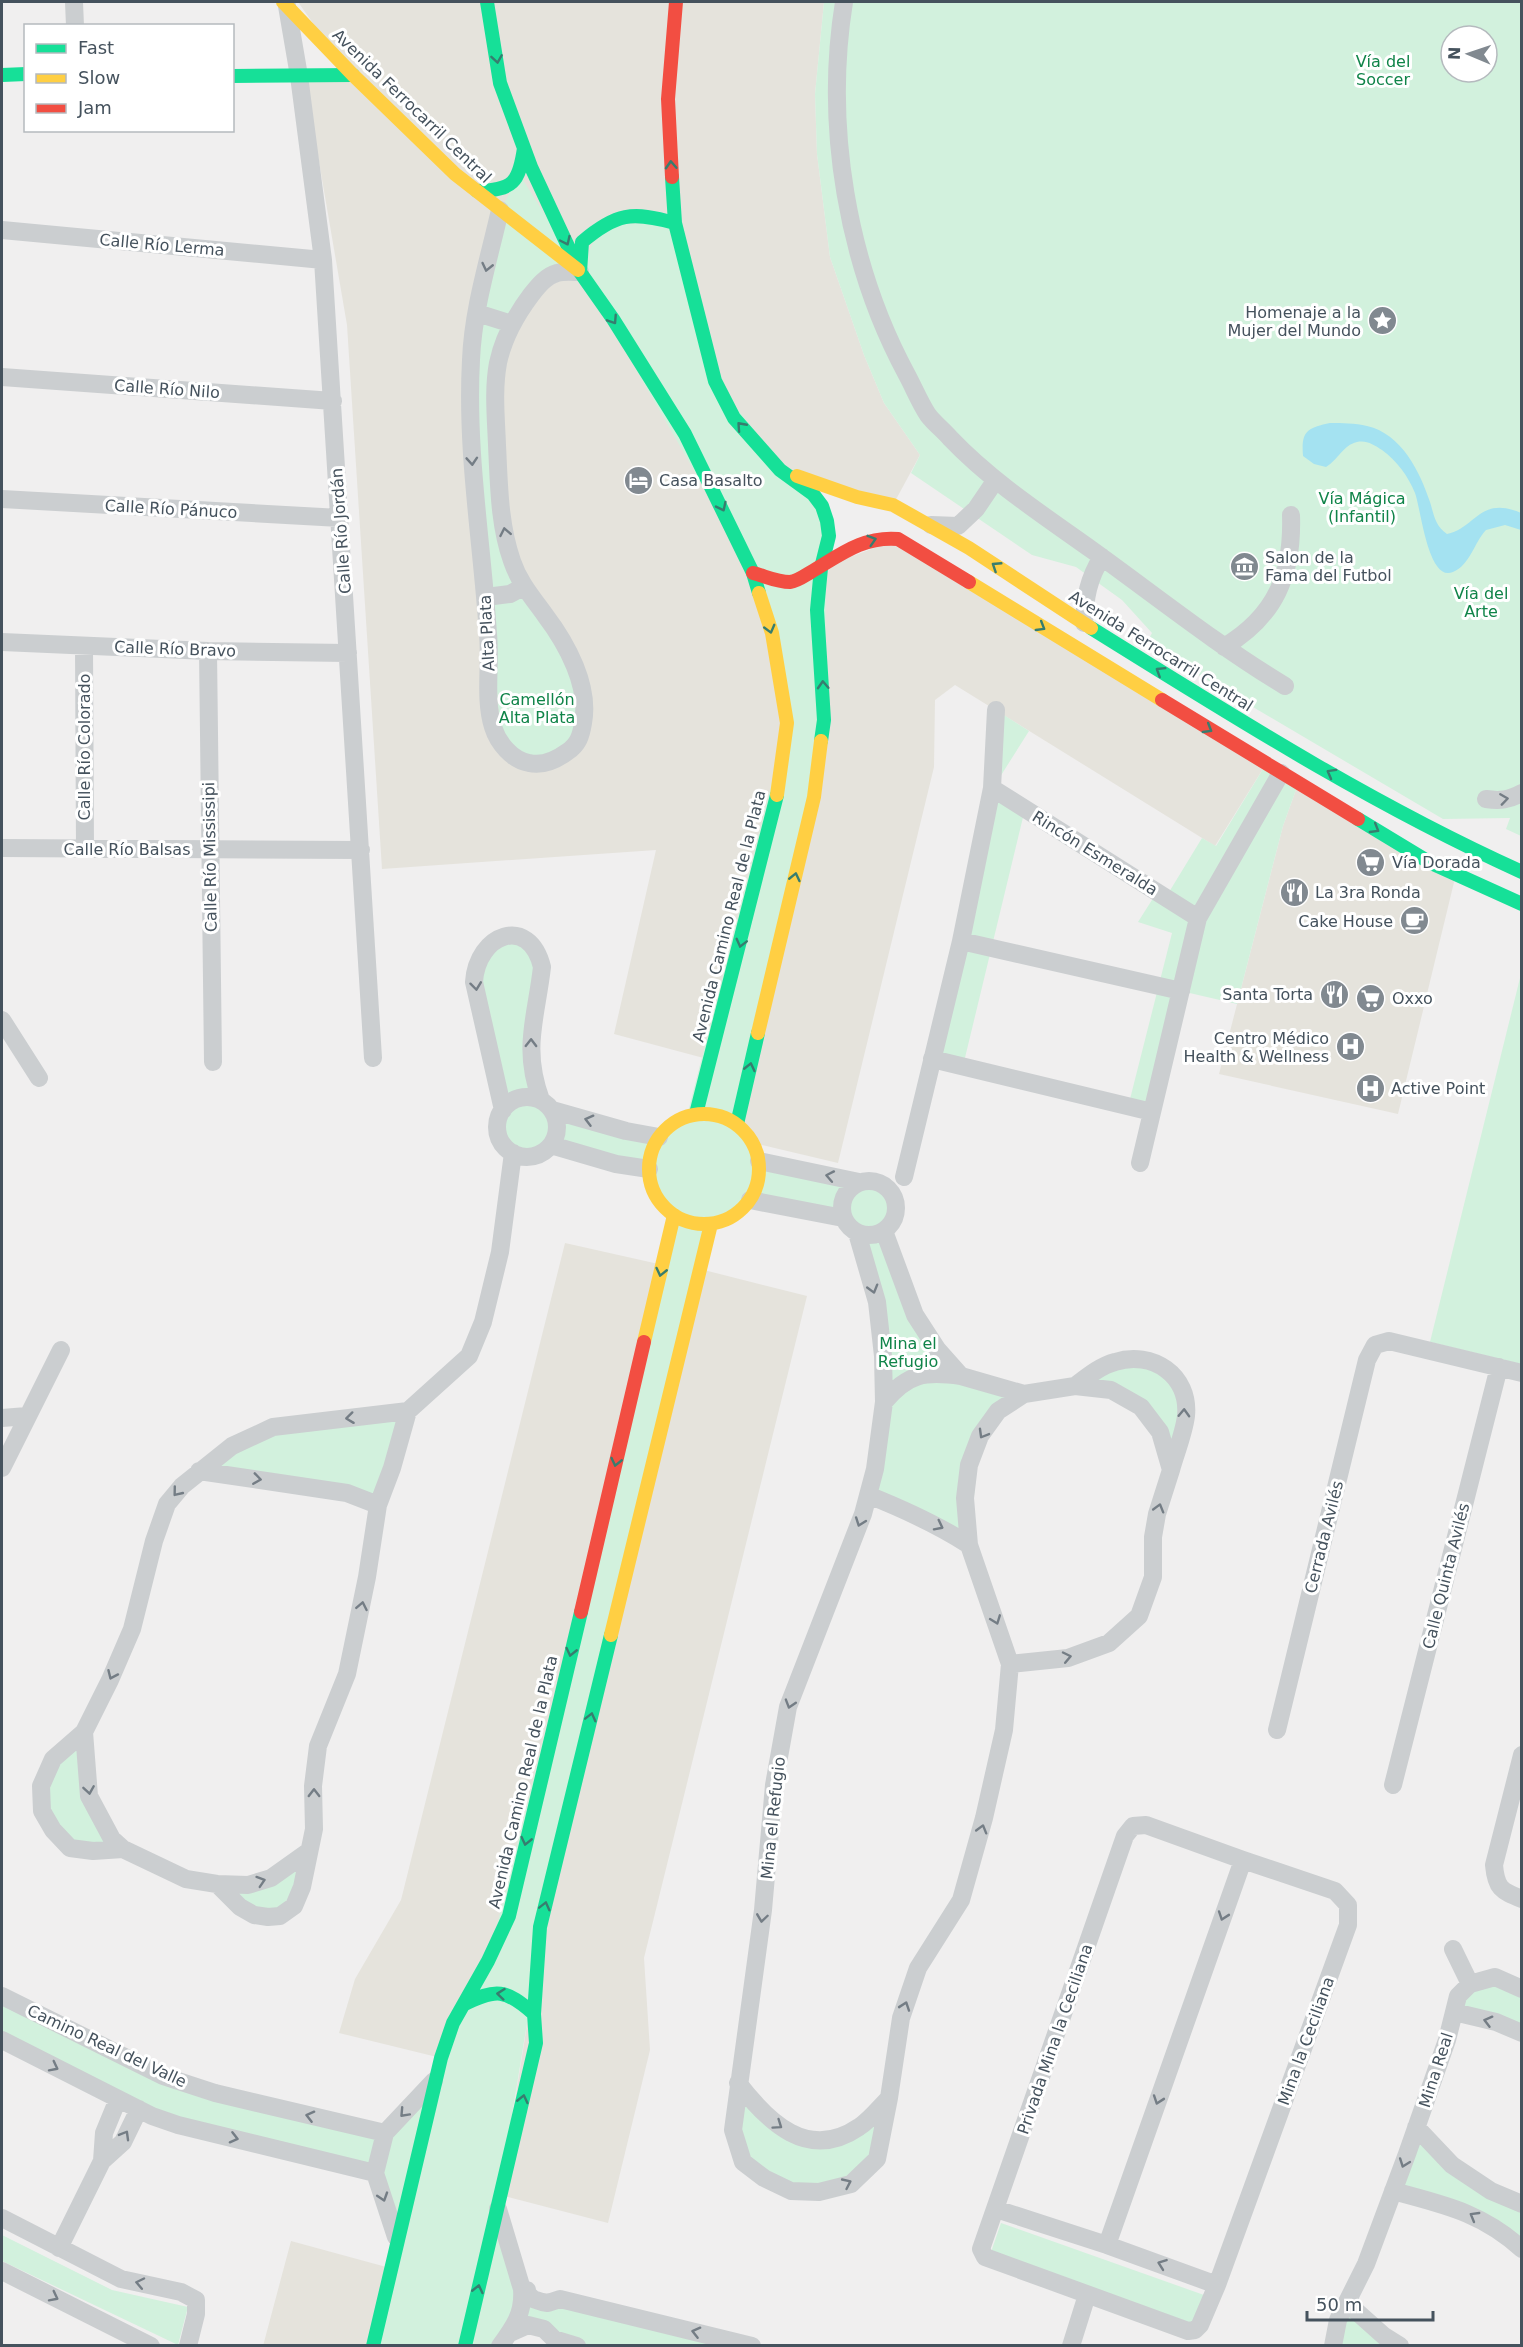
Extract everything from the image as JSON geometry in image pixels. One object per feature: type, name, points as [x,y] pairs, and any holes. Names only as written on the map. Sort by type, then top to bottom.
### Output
[{"type":"main road","name":"Avenida Camino Real de la Plata","points":[[487,2],[500,83],[524,148],[580,272],[613,319],[686,434],[753,573],[772,633],[787,723],[776,805],[696,1114]]},
{"type":"main road","points":[[676,2],[668,99],[675,223],[715,381],[734,418],[780,470],[813,494],[822,506],[828,521],[830,536],[820,567],[817,610],[824,720],[815,786],[737,1124]]},
{"type":"main road","name":"Avenida Ferrocarril Central","points":[[285,4],[353,75],[455,174],[580,272]]},
{"type":"main road","points":[[2,75],[24,74]]},
{"type":"main road","points":[[234,75],[353,75]]},
{"type":"main road","points":[[477,191],[500,190],[513,185],[520,175],[524,148]]},
{"type":"main road","points":[[580,272],[582,242],[602,224],[616,217],[630,214],[675,223]]},
{"type":"main road","name":"Avenida Ferrocarril Central","points":[[780,470],[857,498],[893,505],[969,548],[1272,740],[1455,842],[1521,872]]},
{"type":"main road","points":[[753,573],[795,581],[849,548],[872,539],[885,537],[898,539],[1429,862],[1521,904]]},
{"type":"main road","points":[[696,1114],[721,1116],[737,1124],[753,1143],[759,1161],[759,1173],[750,1200],[729,1218],[711,1224],[692,1223],[674,1215],[661,1202],[652,1187],[649,1169],[651,1152],[659,1137],[671,1124],[696,1114]]},
{"type":"main road","name":"Avenida Camino Real de la Plata","points":[[373,2346],[435,2080],[453,2023],[488,1961],[508,1916],[674,1215]]},
{"type":"main road","points":[[465,2346],[536,2043],[534,2014],[540,1927],[711,1224]]},
{"type":"main road","points":[[463,2005],[484,1994],[497,1992],[513,1995],[534,2014]]},
{"type":"street","points":[[74,2],[75,24]]},
{"type":"street","points":[[844,2],[839,30],[837,124],[844,183],[860,260],[891,345],[928,415],[965,454],[995,481],[1102,557],[1184,620],[1285,686]]},
{"type":"street","name":"Calle Río Jordán","points":[[285,4],[299,76],[323,260],[373,1058]]},
{"type":"street","name":"Alta Plata","points":[[500,210],[477,313],[471,357],[470,428],[486,597],[492,726],[501,744],[513,756],[529,763],[554,761],[575,747],[581,734],[585,712],[573,662],[561,638],[523,587],[505,537],[498,466],[495,390],[499,361],[512,324],[541,283],[558,272],[580,272]]},
{"type":"street","name":"Calle Río Lerma","points":[[2,230],[323,260]]},
{"type":"street","points":[[477,313],[512,324]]},
{"type":"street","name":"Calle Río Nilo","points":[[2,377],[333,401]]},
{"type":"street","points":[[928,524],[957,526],[976,509],[995,481]]},
{"type":"street","name":"Calle Río Pánuco","points":[[2,499],[340,518]]},
{"type":"street","points":[[1224,646],[1255,625],[1272,602],[1288,570],[1292,515]]},
{"type":"street","points":[[1084,623],[1087,588],[1093,571],[1102,557]]},
{"type":"street","points":[[486,597],[510,594],[523,587]]},
{"type":"street","name":"Calle Río Bravo","points":[[2,642],[208,651],[348,652]]},
{"type":"street","name":"Calle Río Colorado","points":[[84,646],[85,849]]},
{"type":"street","name":"Calle Río Mississipi","points":[[208,651],[213,1062]]},
{"type":"street","points":[[904,1177],[961,941],[992,788],[996,710]]},
{"type":"street","points":[[1140,1163],[1198,918],[1281,773]]},
{"type":"street","name":"Rincón Esmeralda","points":[[992,788],[1198,918]]},
{"type":"street","points":[[1486,799],[1499,801],[1521,793]]},
{"type":"street","name":"Calle Río Balsas","points":[[2,848],[361,850]]},
{"type":"street","points":[[503,1110],[474,982],[475,968],[482,952],[491,942],[509,936],[527,941],[539,956],[542,967],[530,1039],[534,1080],[547,1105],[557,1129],[551,1145],[542,1153],[522,1156],[505,1147],[500,1138],[499,1119],[503,1110],[518,1098],[528,1097],[547,1105],[626,1131],[659,1137]]},
{"type":"street","points":[[961,941],[1181,991]]},
{"type":"street","points":[[2,1020],[39,1078]]},
{"type":"street","points":[[932,1059],[1152,1112]]},
{"type":"street","points":[[551,1145],[616,1164],[649,1169]]},
{"type":"street","points":[[217,1884],[240,1907],[254,1915],[280,1916],[294,1906],[302,1887],[314,1829],[313,1786],[318,1746],[347,1674],[378,1506],[392,1468],[408,1411],[469,1356],[483,1322],[500,1252],[513,1153]]},
{"type":"street","points":[[750,1200],[843,1218],[857,1233],[875,1235],[884,1231],[895,1217],[896,1199],[889,1189],[877,1181],[859,1182],[759,1161]]},
{"type":"street","points":[[843,1218],[842,1201],[846,1193],[859,1182]]},
{"type":"street","points":[[884,1231],[915,1315],[937,1349],[961,1376]]},
{"type":"street","name":"Mina el Refugio","points":[[857,1233],[877,1302],[883,1356],[884,1402],[875,1468],[868,1495],[848,1555],[788,1707],[774,1785],[763,1910],[733,2130],[743,2162],[764,2178],[790,2191],[819,2192],[851,2184],[877,2158],[904,2008],[918,1968],[962,1900],[1004,1730],[1010,1664],[969,1545],[964,1498],[969,1465],[980,1436],[998,1411],[1024,1394],[1075,1386],[1111,1390],[1141,1407],[1160,1432],[1171,1470]]},
{"type":"street","name":"Cerrada Avilés","points":[[1276,1730],[1367,1360],[1375,1345],[1389,1341],[1498,1367]]},
{"type":"street","points":[[2,1468],[62,1350]]},
{"type":"street","name":"Mina el Refugio","points":[[1010,1664],[1068,1658],[1109,1643],[1139,1616],[1153,1576],[1153,1537],[1157,1514],[1186,1415],[1184,1394],[1171,1371],[1154,1362],[1133,1358],[1113,1362],[1075,1386]]},
{"type":"street","points":[[1498,1367],[1521,1373]]},
{"type":"street","name":"Calle Quinta Avilés","points":[[1393,1785],[1498,1367]]},
{"type":"street","name":"Mina el Refugio","points":[[884,1402],[897,1386],[916,1376],[935,1372],[961,1376],[1024,1394]]},
{"type":"street","points":[[123,1849],[93,1851],[70,1848],[52,1830],[42,1810],[41,1786],[53,1760],[84,1732],[110,1680],[132,1629],[154,1541],[167,1504],[182,1486],[232,1446],[273,1427],[408,1411]]},
{"type":"street","points":[[2,1418],[27,1416]]},
{"type":"street","points":[[199,1471],[347,1493],[378,1506]]},
{"type":"street","points":[[868,1495],[912,1513],[948,1531],[969,1545]]},
{"type":"street","points":[[84,1732],[88,1797],[112,1839],[123,1849],[186,1879],[217,1884],[248,1885],[271,1878],[309,1851]]},
{"type":"street","points":[[1521,1755],[1494,1865],[1496,1881],[1504,1892],[1521,1899]]},
{"type":"street","name":"Mina la Ceciliana","points":[[982,2254],[985,2258],[1087,2295],[1188,2331],[1195,2330],[1200,2325],[1216,2285],[1348,1925],[1348,1905],[1335,1891],[1146,1825],[1134,1826]]},
{"type":"street","name":"Privada Mina la Ceciliana","points":[[982,2254],[981,2249],[1125,1836],[1134,1826]]},
{"type":"street","points":[[1107,2244],[1243,1860]]},
{"type":"street","points":[[1453,1949],[1470,1984],[1496,1977],[1521,1989]]},
{"type":"street","name":"Mina Real","points":[[1333,2346],[1338,2320],[1366,2264],[1416,2127],[1447,2040],[1458,1996],[1470,1984]]},
{"type":"street","name":"Camino Real del Valle","points":[[2,1996],[163,2076],[214,2093],[381,2133]]},
{"type":"street","name":"Mina Real","points":[[1454,2012],[1496,2022],[1521,2033]]},
{"type":"street","points":[[2,2040],[118,2099],[178,2125],[372,2172]]},
{"type":"street","points":[[397,2238],[372,2172],[381,2133],[435,2080]]},
{"type":"street","points":[[738,2083],[757,2107],[779,2127],[806,2140],[836,2139],[860,2127],[889,2098]]},
{"type":"street","points":[[102,2161],[104,2133],[118,2099]]},
{"type":"street","points":[[59,2248],[102,2161],[123,2142],[139,2109]]},
{"type":"street","name":"Mina Real","points":[[1416,2127],[1452,2164],[1491,2191],[1521,2204]]},
{"type":"street","points":[[1393,2191],[1465,2211],[1506,2235],[1521,2249]]},
{"type":"street","points":[[497,2207],[522,2289],[523,2301],[519,2319],[505,2339]]},
{"type":"street","points":[[996,2209],[1107,2244],[1216,2285]]},
{"type":"street","points":[[2,2218],[121,2279],[181,2292],[196,2300],[196,2314],[188,2346]]},
{"type":"street","points":[[2,2271],[151,2346]]},
{"type":"street","points":[[522,2289],[753,2346]]},
{"type":"street","points":[[1071,2346],[1087,2295]]},
{"type":"street","points":[[1347,2303],[1384,2336],[1400,2346]]},
{"type":"street","points":[[505,2339],[525,2332],[578,2346]]},
{"type":"shaded area","points":[[298,2],[824,2],[815,94],[817,154],[830,257],[864,355],[884,403],[920,455],[893,505],[780,470],[753,573],[787,723],[711,1060],[614,1034],[656,850],[382,869],[347,325],[304,74],[349,74]]},
{"type":"shaded area","points":[[898,539],[1266,764],[1215,846],[955,685],[935,700],[934,767],[838,1163],[753,1143],[737,1124],[821,568]]},
{"type":"shaded area","name":"Vía Dorada","points":[[1298,784],[1456,874],[1398,1114],[1219,1074],[1283,826]]},
{"type":"shaded area","points":[[565,1243],[663,1265],[509,1916],[441,2058],[339,2033],[355,1979],[401,1900]]},
{"type":"shaded area","points":[[700,1269],[807,1296],[644,1958],[650,2050],[608,2223],[500,2195],[536,1968]]},
{"type":"shaded area","points":[[291,2241],[390,2268],[373,2345],[263,2346]]},
{"type":"green space","points":[[824,2],[1521,2],[1521,836],[1506,829],[1510,818],[1443,819],[1146,644],[1152,633],[1122,600],[1076,567],[1032,555],[911,473],[920,455],[884,403],[864,355],[830,257],[817,154],[815,94]]},
{"type":"green space","name":"Camellón Alta Plata","points":[[520,175],[580,271],[602,224],[675,223],[715,381],[827,521],[824,720],[737,1124],[750,1137],[758,1155],[877,1181],[889,1189],[896,1206],[890,1225],[902,1279],[961,1376],[1024,1394],[980,1436],[969,1545],[868,1495],[883,1356],[851,1229],[847,1224],[750,1200],[729,1218],[711,1224],[536,1968],[497,2207],[522,2289],[752,2345],[577,2345],[525,2332],[495,2345],[373,2345],[397,2238],[375,2173],[178,2125],[2,2040],[2,1996],[163,2076],[385,2133],[435,2080],[488,1961],[674,1215],[657,1194],[649,1169],[551,1145],[540,1152],[529,1155],[518,1154],[503,1143],[499,1123],[503,1110],[474,982],[491,942],[532,945],[541,1100],[659,1137],[671,1124],[687,1116],[787,723],[753,573],[580,272],[541,283],[499,361],[505,537],[580,684],[575,747],[529,763],[501,743],[471,357],[500,210]]},
{"type":"green space","points":[[996,710],[1029,731],[993,788],[1025,809],[963,1066],[932,1059],[961,941]]},
{"type":"green space","points":[[1266,764],[1298,784],[1283,826],[1237,1004],[1181,991],[1152,1112],[1128,1107],[1172,933],[1138,922],[1157,892],[1166,897],[1202,838],[1216,846]]},
{"type":"green space","points":[[1521,974],[1521,1364],[1430,1342]]},
{"type":"green space","points":[[1154,1362],[1184,1394],[1171,1470],[1141,1407],[1075,1386],[1094,1372]]},
{"type":"green space","points":[[408,1411],[378,1505],[199,1471],[273,1427]]},
{"type":"green space","points":[[84,1732],[89,1797],[123,1849],[70,1848],[42,1811],[53,1759]]},
{"type":"green space","points":[[309,1851],[302,1887],[268,1917],[217,1884],[248,1885]]},
{"type":"green space","points":[[1470,1984],[1521,1989],[1521,2033],[1454,2012]]},
{"type":"green space","points":[[738,2083],[779,2127],[836,2139],[889,2098],[877,2159],[851,2184],[791,2191],[743,2162]]},
{"type":"green space","points":[[1416,2127],[1452,2165],[1521,2204],[1521,2249],[1506,2235],[1393,2191]]},
{"type":"green space","points":[[1001,2223],[1204,2295],[1194,2324],[991,2252]]},
{"type":"green space","points":[[2,2235],[112,2290],[188,2307],[178,2345],[2,2261]]},
{"type":"green space","points":[[1347,2303],[1400,2346],[1333,2346]]},
{"type":"water","points":[[1330,423],[1367,426],[1379,430],[1400,446],[1421,479],[1437,524],[1447,534],[1457,531],[1487,510],[1496,508],[1507,508],[1521,513],[1521,530],[1505,525],[1486,530],[1459,569],[1444,572],[1437,567],[1427,543],[1415,493],[1402,469],[1387,454],[1367,442],[1361,442],[1348,446],[1326,467],[1314,464],[1303,456],[1303,441],[1307,432]]},
{"type":"traffic: fast","points":[[487,2],[500,83],[531,167],[580,272],[613,319],[685,434],[753,573],[759,593]]},
{"type":"traffic: fast","points":[[2,75],[24,74]]},
{"type":"traffic: fast","points":[[234,76],[353,75]]},
{"type":"traffic: fast","points":[[477,191],[499,189],[512,182],[520,169],[524,148]]},
{"type":"traffic: fast","points":[[672,177],[675,223],[715,381],[734,418],[780,470],[813,494],[822,506],[827,521],[829,536],[821,568],[817,610],[824,720],[821,741]]},
{"type":"traffic: fast","points":[[580,272],[582,242],[605,225],[625,217],[636,216],[675,223]]},
{"type":"traffic: fast","points":[[1091,628],[1249,726],[1356,788],[1466,846],[1522,872]]},
{"type":"traffic: fast","points":[[696,1114],[777,795]]},
{"type":"traffic: fast","points":[[1358,819],[1429,862],[1522,904]]},
{"type":"traffic: fast","points":[[737,1124],[758,1033]]},
{"type":"traffic: fast","points":[[373,2346],[441,2058],[453,2023],[488,1961],[509,1916],[581,1612]]},
{"type":"traffic: fast","points":[[465,2346],[536,2043],[534,2014],[540,1927],[611,1635]]},
{"type":"traffic: fast","points":[[463,2005],[484,1996],[500,1994],[516,2000],[534,2014]]},
{"type":"traffic: slow","points":[[283,2],[353,75],[455,174],[578,270]]},
{"type":"traffic: slow","points":[[797,476],[857,497],[893,505],[969,548],[1091,628]]},
{"type":"traffic: slow","points":[[969,582],[1162,700]]},
{"type":"traffic: slow","points":[[759,593],[772,633],[787,723],[777,795]]},
{"type":"traffic: slow","points":[[758,1033],[814,797],[821,741]]},
{"type":"traffic: slow","points":[[704,1114],[725,1118],[743,1130],[755,1148],[759,1169],[755,1190],[743,1208],[725,1220],[704,1224],[683,1220],[665,1208],[653,1190],[649,1169],[653,1148],[665,1130],[683,1118],[704,1114]]},
{"type":"traffic: slow","points":[[644,1342],[674,1215]]},
{"type":"traffic: slow","points":[[611,1635],[711,1224]]},
{"type":"traffic: jam","points":[[672,177],[668,99],[676,2]]},
{"type":"traffic: jam","points":[[753,573],[790,582],[852,548],[874,540],[898,539],[969,582]]},
{"type":"traffic: jam","points":[[1162,700],[1358,819]]},
{"type":"traffic: jam","points":[[581,1612],[644,1342]]},
{"type":"place","name":"Homenaje a la Mujer del Mundo","points":[[1382,321]]},
{"type":"place","name":"Casa Basalto","points":[[638,480]]},
{"type":"place","name":"Salon de la Fama del Futbol","points":[[1244,566]]},
{"type":"place","name":"Vía Dorada","points":[[1371,862]]},
{"type":"place","name":"La 3ra Ronda","points":[[1294,892]]},
{"type":"place","name":"Cake House","points":[[1414,921]]},
{"type":"place","name":"Santa Torta","points":[[1334,994]]},
{"type":"place","name":"Oxxo","points":[[1371,998]]},
{"type":"place","name":"Centro Médico Health & Wellness","points":[[1350,1047]]},
{"type":"place","name":"Active Point","points":[[1370,1088]]},
{"type":"park label","name":"Vía del Soccer","points":[[1383,70]]},
{"type":"park label","name":"Vía Mágica (Infantil)","points":[[1362,507]]},
{"type":"park label","name":"Vía del Arte","points":[[1481,602]]}]
